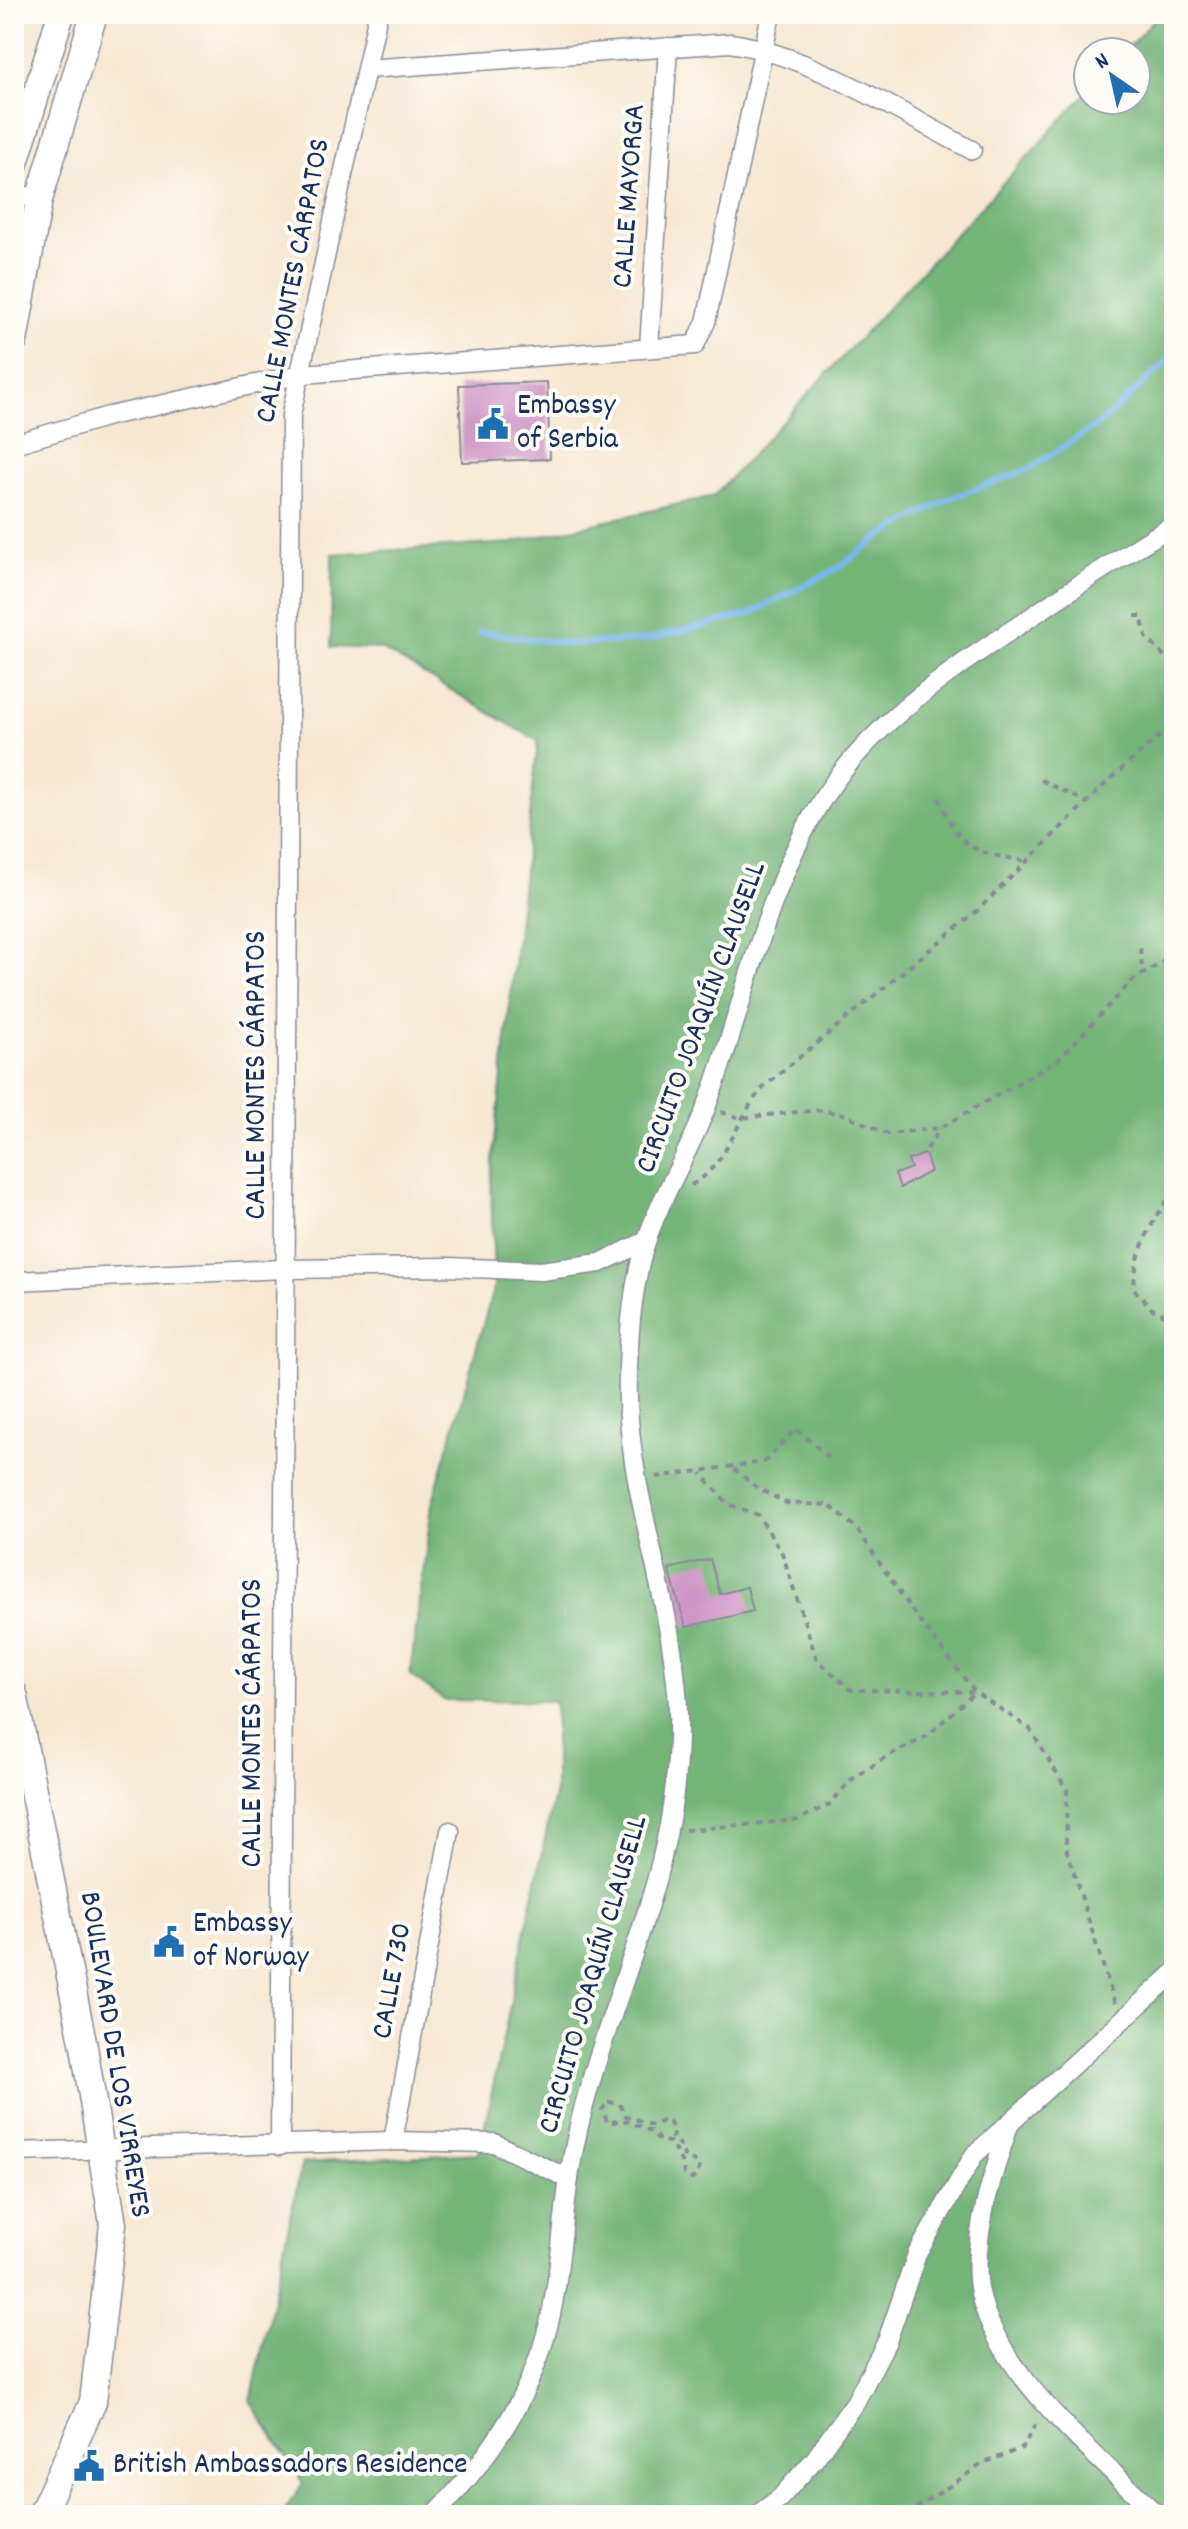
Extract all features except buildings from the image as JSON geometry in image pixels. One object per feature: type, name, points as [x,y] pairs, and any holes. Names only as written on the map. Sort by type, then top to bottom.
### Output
[{"type":"street","points":[[14,166],[61,14]]},
{"type":"street","points":[[14,341],[26,196],[94,14]]},
{"type":"street","name":"CALLE MONTES CÁRPATOS","points":[[280,2146],[291,415],[378,14]]},
{"type":"street","points":[[14,444],[109,416],[302,374],[695,345],[706,322],[771,14]]},
{"type":"street","points":[[367,69],[730,43],[763,47],[799,62],[972,150]]},
{"type":"street","name":"CALLE MAYORGA","points":[[649,348],[668,47]]},
{"type":"street","name":"CIRCUITO JOAQUÍN CLAUSELL","points":[[434,2515],[473,2473],[508,2421],[535,2371],[550,2319],[569,2179],[587,2085],[646,1909],[668,1831],[675,1781],[677,1683],[636,1478],[628,1366],[631,1325],[646,1241],[707,1107],[772,903],[815,811],[844,769],[897,714],[963,662],[1122,555],[1174,525]]},
{"type":"street","points":[[14,1281],[284,1269],[449,1267],[541,1271],[600,1263],[646,1241]]},
{"type":"street","name":"BOULEVARD DE LOS VIRREYES","points":[[14,1694],[102,2151],[113,2224],[93,2402],[41,2515]]},
{"type":"street","name":"CALLE 730","points":[[393,2141],[450,1831]]},
{"type":"street","points":[[757,2515],[780,2498],[814,2460],[856,2401],[887,2341],[917,2254],[942,2205],[974,2155],[1174,1973]]},
{"type":"street","points":[[1010,2122],[980,2235],[978,2281],[990,2324],[1050,2407],[1157,2515]]},
{"type":"street","points":[[14,2152],[393,2141],[494,2143],[569,2179]]},
{"type":"path","points":[[1135,616],[1141,616],[1152,646],[1174,666]]},
{"type":"path","points":[[673,1186],[695,1183],[716,1163],[740,1118],[766,1085],[978,910],[1086,802],[1174,723]]},
{"type":"path","points":[[1041,780],[1086,802]]},
{"type":"path","points":[[939,798],[961,841],[978,851],[1029,862]]},
{"type":"path","points":[[1140,948],[1143,975]]},
{"type":"path","points":[[707,1107],[740,1118],[817,1110],[844,1114],[888,1134],[940,1128],[1058,1060],[1116,997],[1174,955]]},
{"type":"path","points":[[927,1149],[940,1128]]},
{"type":"path","points":[[1174,1191],[1159,1211],[1134,1265],[1134,1289],[1152,1309],[1174,1319]]},
{"type":"path","points":[[636,1478],[734,1469],[764,1462],[796,1429],[830,1459]]},
{"type":"path","points":[[734,1469],[756,1487],[786,1503],[829,1505],[856,1528],[915,1615],[975,1692],[1030,1729],[1067,1790],[1066,1848],[1120,2022]]},
{"type":"path","points":[[701,1473],[728,1504],[758,1515],[782,1553],[817,1660],[851,1690],[975,1692]]},
{"type":"path","points":[[668,1831],[798,1820],[830,1804],[851,1780],[884,1758],[926,1737],[975,1692]]},
{"type":"path","points":[[616,2102],[626,2116],[654,2126],[662,2121],[669,2122],[674,2130],[672,2138],[680,2145],[684,2156],[700,2165],[697,2176],[686,2177],[674,2147],[670,2142],[656,2139],[653,2132],[622,2120],[608,2123],[603,2118],[603,2107],[616,2102]]},
{"type":"path","points":[[906,2515],[984,2463],[1022,2448],[1050,2407]]},
{"type":"green space","points":[[1159,14],[1174,14],[1174,2515],[282,2515],[303,2483],[251,2401],[302,2163],[479,2153],[555,1791],[555,1701],[444,1700],[410,1675],[432,1504],[494,1286],[491,1178],[538,741],[381,649],[331,647],[332,554],[511,543],[714,496],[1072,108],[1072,116],[1152,116],[1152,36],[1139,36]]},
{"type":"waterway","points":[[480,632],[571,644],[646,640],[750,614],[838,568],[883,535],[948,499],[1027,470],[1102,422],[1174,355]]},
{"type":"place","name":"Embassy of Serbia","points":[[493,424]]},
{"type":"place","name":"Embassy of Norway","points":[[169,1942]]},
{"type":"place","name":"British Ambassadors Residence","points":[[89,2466]]}]
